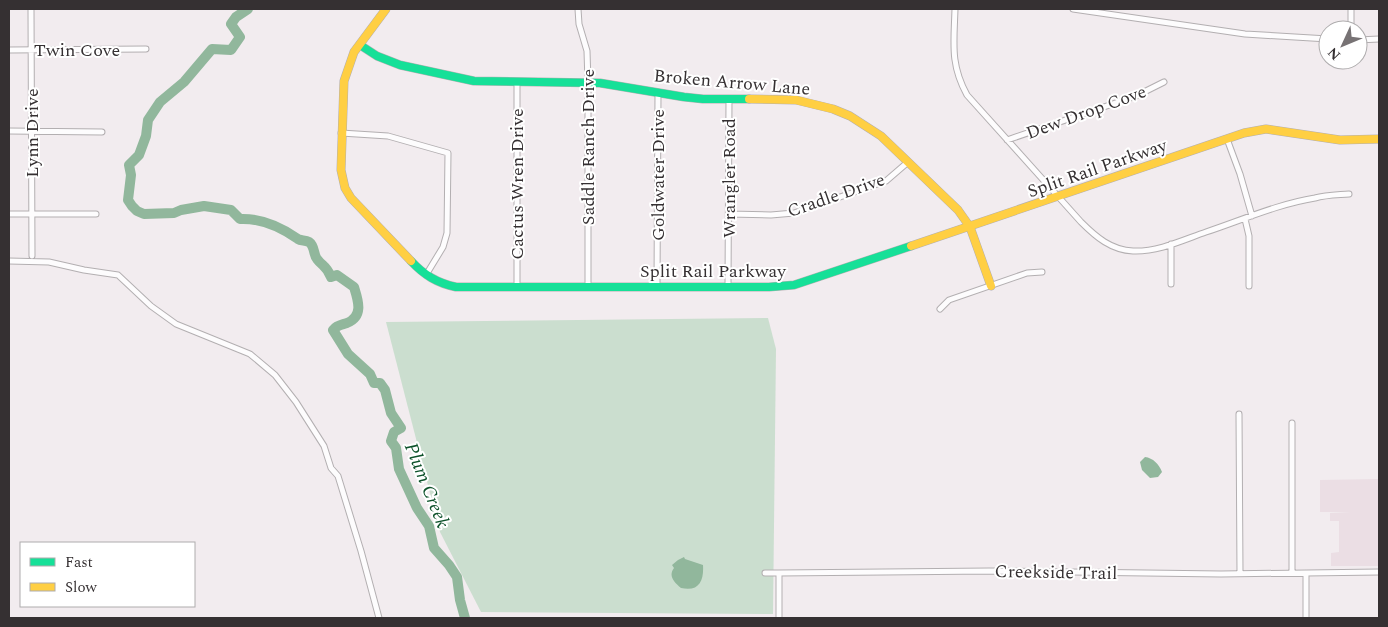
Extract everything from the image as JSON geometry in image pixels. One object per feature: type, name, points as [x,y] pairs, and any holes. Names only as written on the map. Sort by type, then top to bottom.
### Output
[{"type":"street","name":"Lynn Drive","points":[[32,9],[32,256]]},
{"type":"street","name":"Split Rail Parkway","points":[[386,9],[360,45],[348,66],[344,81],[340,170],[345,188],[351,198],[418,269],[442,284],[456,287],[769,287],[794,285],[1244,133],[1266,129],[1340,140],[1379,139]]},
{"type":"street","name":"Saddle Ranch Drive","points":[[578,9],[579,24],[586,51],[588,83],[588,286]]},
{"type":"street","points":[[955,9],[954,56],[960,81],[967,95],[1093,235],[1107,244],[1132,252],[1146,251],[1313,198],[1349,194]]},
{"type":"street","points":[[1073,9],[1245,34],[1318,38]]},
{"type":"street","name":"Broken Arrow Lane","points":[[360,45],[377,56],[400,65],[453,78],[474,81],[600,83],[694,98],[796,100],[832,109],[866,125],[881,136],[958,210],[970,227],[991,286]]},
{"type":"street","name":"Twin Cove","points":[[9,50],[146,49]]},
{"type":"street","name":"Cactus Wren Drive","points":[[517,82],[517,286]]},
{"type":"street","name":"Dew Drop Cove","points":[[1006,140],[1136,96],[1164,82]]},
{"type":"street","name":"Goldwater Drive","points":[[658,93],[658,286]]},
{"type":"street","name":"Wrangler Road","points":[[728,286],[729,99]]},
{"type":"street","points":[[9,132],[102,132]]},
{"type":"street","points":[[342,134],[388,136],[448,153],[447,233],[443,247],[426,275]]},
{"type":"street","points":[[1227,139],[1240,174],[1252,216]]},
{"type":"street","name":"Cradle Drive","points":[[729,214],[771,215],[794,213],[886,180],[908,162]]},
{"type":"street","points":[[9,214],[96,214]]},
{"type":"street","points":[[1245,219],[1249,236],[1248,286]]},
{"type":"street","points":[[1171,244],[1171,284]]},
{"type":"street","points":[[9,261],[49,262],[118,275],[150,306],[176,324],[250,354],[275,375],[314,428],[324,446],[331,468],[338,476],[379,618]]},
{"type":"street","points":[[940,309],[949,300],[1027,273],[1042,272]]},
{"type":"street","points":[[1239,414],[1240,573]]},
{"type":"street","points":[[1292,423],[1292,573]]},
{"type":"street","name":"Creekside Trail","points":[[765,573],[990,571],[1306,574],[1379,572]]},
{"type":"street","points":[[779,573],[779,618]]},
{"type":"street","points":[[1306,574],[1306,618]]},
{"type":"shaded area","points":[[768,318],[776,349],[773,614],[481,612],[440,532],[386,322]]},
{"type":"shaded area","points":[[1145,457],[1153,460],[1159,466],[1162,472],[1158,477],[1150,478],[1142,470],[1140,462]]},
{"type":"shaded area","points":[[1379,479],[1379,566],[1331,566],[1331,553],[1339,552],[1339,521],[1330,521],[1330,513],[1351,512],[1320,512],[1320,480]]},
{"type":"shaded area","points":[[684,557],[703,565],[703,576],[696,587],[681,588],[672,576],[674,568],[672,565]]},
{"type":"waterway","name":"Plum Creek","points":[[248,9],[236,17],[231,24],[240,37],[231,50],[212,49],[184,82],[160,102],[148,120],[146,136],[139,155],[129,165],[131,175],[128,200],[137,211],[144,214],[174,213],[204,206],[231,210],[240,219],[256,220],[271,224],[299,240],[309,242],[317,259],[326,268],[331,277],[337,275],[354,287],[358,312],[352,320],[333,330],[348,354],[370,374],[374,383],[380,383],[385,390],[391,413],[401,428],[394,432],[391,441],[396,448],[399,469],[417,508],[429,526],[434,548],[457,577],[465,618]]},
{"type":"traffic: fast","points":[[360,45],[377,56],[400,65],[474,81],[600,83],[684,97],[749,99]]},
{"type":"traffic: fast","points":[[411,261],[431,278],[456,287],[769,287],[794,285],[911,246]]},
{"type":"traffic: slow","points":[[386,9],[354,52],[344,81],[341,170],[345,188],[351,198],[411,261]]},
{"type":"traffic: slow","points":[[749,99],[796,100],[833,109],[850,116],[881,136],[958,210],[970,227],[991,286]]},
{"type":"traffic: slow","points":[[911,246],[1244,133],[1266,129],[1340,140],[1379,139]]}]
